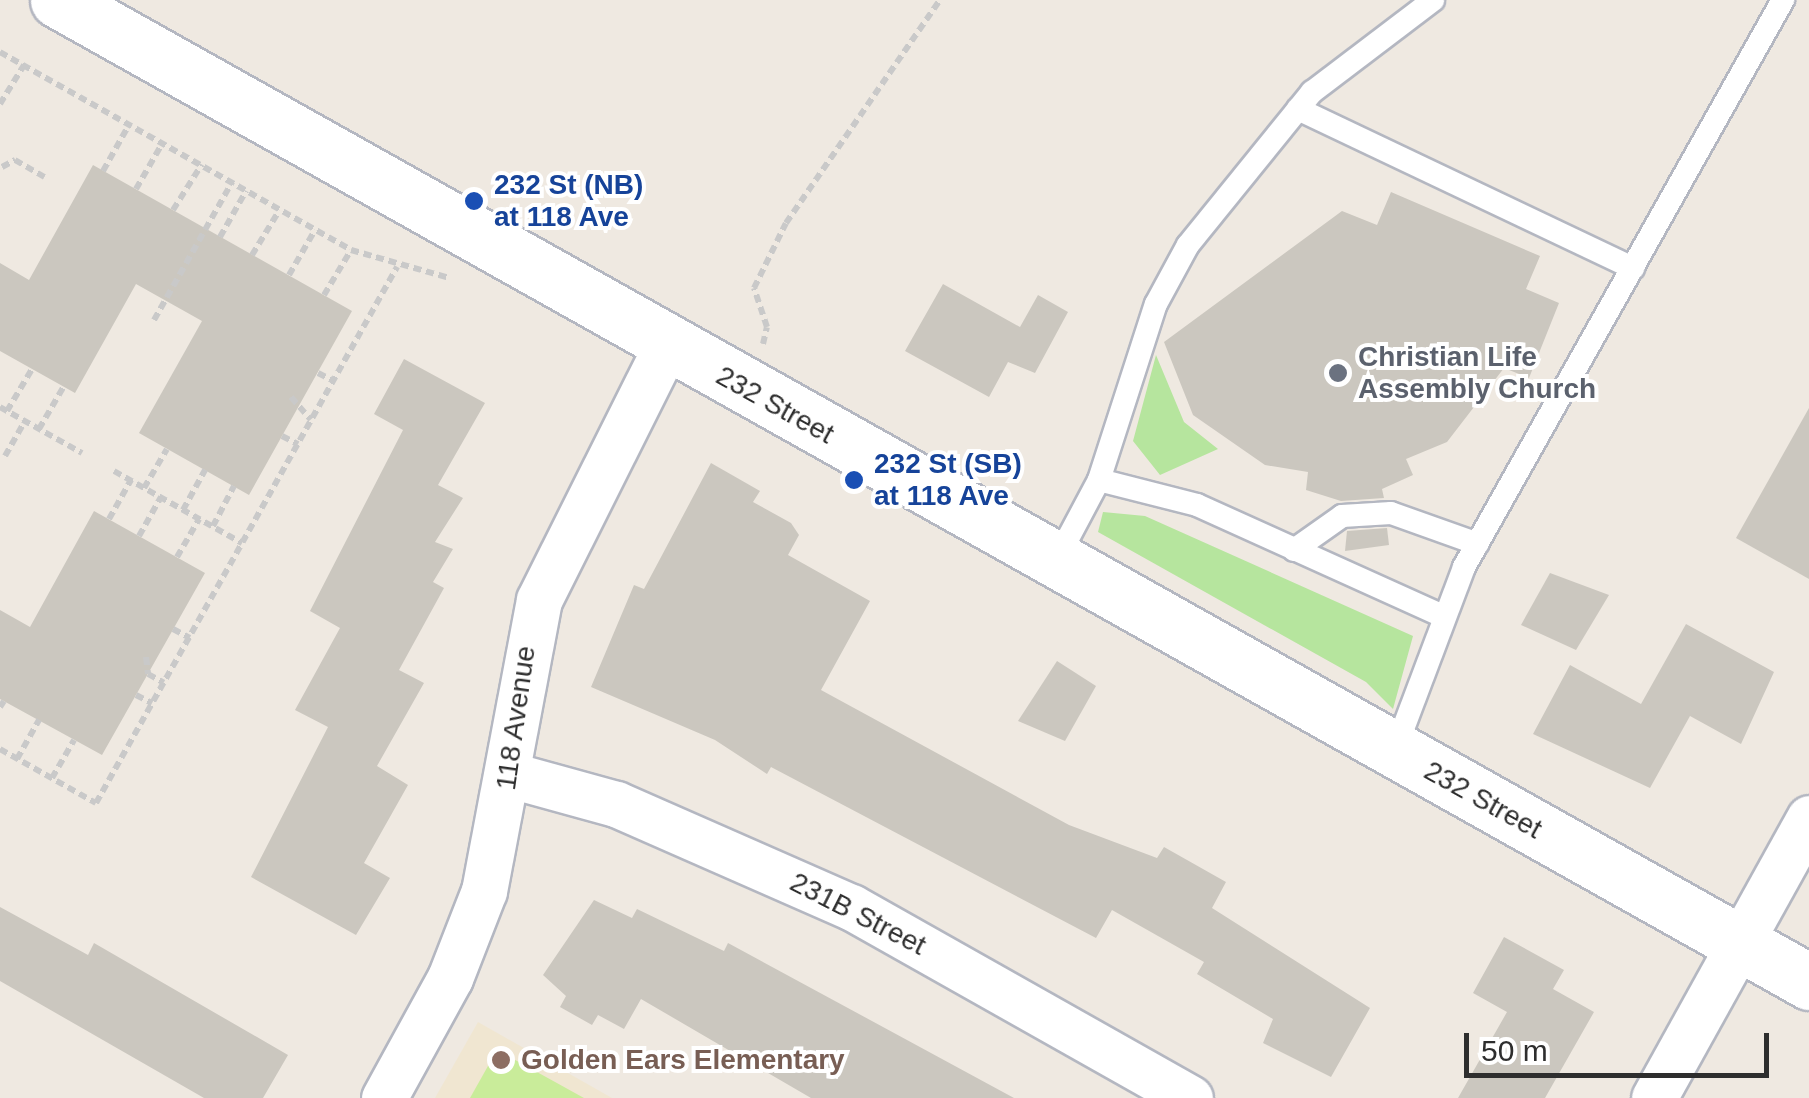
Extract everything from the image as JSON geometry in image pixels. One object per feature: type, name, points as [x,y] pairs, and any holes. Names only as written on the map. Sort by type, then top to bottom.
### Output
[{"type":"main road","name":"232 Street","points":[[58,0],[1809,982]]},
{"type":"street","name":"118 Avenue","points":[[384,1098],[468,934],[497,847],[515,692],[539,600],[581,501],[667,344]]},
{"type":"street","name":"231B Street","points":[[508,774],[616,804],[851,907],[1190,1098]]},
{"type":"street","points":[[1654,1098],[1809,818]]},
{"type":"lane","points":[[1056,560],[1099,480],[1156,304],[1234,182],[1298,108],[1432,0]]},
{"type":"lane","points":[[1395,750],[1443,616],[1478,544],[1783,0]]},
{"type":"lane","points":[[1298,108],[1633,268]]},
{"type":"lane","points":[[1099,480],[1197,505],[1443,616]]},
{"type":"lane","points":[[1294,550],[1342,516],[1390,513],[1478,544]]},
{"type":"path","points":[[761,351],[767,326],[754,288],[786,223],[940,0]]},
{"type":"path","points":[[0,52],[350,250],[458,282]]},
{"type":"path","points":[[0,104],[24,65]]},
{"type":"path","points":[[104,171],[130,123]]},
{"type":"path","points":[[136,189],[163,142]]},
{"type":"path","points":[[2,167],[14,160],[45,177]]},
{"type":"path","points":[[173,210],[202,164]]},
{"type":"path","points":[[154,320],[232,182]]},
{"type":"path","points":[[220,236],[246,191]]},
{"type":"path","points":[[252,255],[279,211]]},
{"type":"path","points":[[288,275],[315,230]]},
{"type":"path","points":[[324,295],[350,250]]},
{"type":"path","points":[[0,749],[96,803],[397,267]]},
{"type":"path","points":[[32,369],[4,409],[82,453]]},
{"type":"path","points":[[318,373],[334,380]]},
{"type":"path","points":[[39,430],[64,386]]},
{"type":"path","points":[[291,397],[293,410],[311,420]]},
{"type":"path","points":[[6,456],[25,421]]},
{"type":"path","points":[[282,436],[298,444]]},
{"type":"path","points":[[144,488],[167,449]]},
{"type":"path","points":[[183,510],[205,470]]},
{"type":"path","points":[[114,471],[242,542]]},
{"type":"path","points":[[108,519],[131,480]]},
{"type":"path","points":[[213,526],[234,486]]},
{"type":"path","points":[[138,536],[161,497]]},
{"type":"path","points":[[177,557],[199,519]]},
{"type":"path","points":[[174,629],[190,638]]},
{"type":"path","points":[[146,657],[148,674],[164,683]]},
{"type":"path","points":[[136,695],[152,704]]},
{"type":"path","points":[[17,759],[39,720]]},
{"type":"path","points":[[52,778],[74,740]]},
{"type":"shaded area","name":"Golden Ears Elementary","points":[[478,1022],[612,1098],[435,1098]]},
{"type":"green space","points":[[1156,355],[1184,422],[1218,449],[1160,475],[1133,441]]},
{"type":"green space","points":[[1103,512],[1145,516],[1413,636],[1393,709],[1366,682],[1098,532]]},
{"type":"green space","points":[[497,1050],[584,1098],[470,1098]]},
{"type":"building","points":[[93,165],[352,311],[249,495],[139,433],[202,321],[136,284],[75,393],[0,351],[0,263],[29,280]]},
{"type":"building","name":"Christian Life Assembly Church","points":[[1391,192],[1540,256],[1526,289],[1559,303],[1529,378],[1504,368],[1447,442],[1406,459],[1413,475],[1382,489],[1384,498],[1341,501],[1306,490],[1308,472],[1265,465],[1193,415],[1164,342],[1342,211],[1377,225]]},
{"type":"building","points":[[943,284],[1020,327],[1038,295],[1068,312],[1035,373],[1008,362],[989,397],[905,351]]},
{"type":"building","points":[[404,359],[485,403],[438,485],[463,498],[435,542],[453,549],[433,582],[444,588],[399,670],[424,683],[377,766],[408,785],[364,863],[390,878],[356,935],[251,877],[328,727],[295,710],[340,628],[310,611],[403,430],[374,414]]},
{"type":"building","points":[[1809,408],[1809,579],[1736,538]]},
{"type":"building","points":[[711,463],[760,491],[753,502],[791,523],[799,535],[788,555],[870,601],[821,690],[1069,825],[1157,858],[1164,847],[1226,882],[1212,908],[1370,1008],[1331,1077],[1263,1043],[1273,1019],[1197,974],[1204,962],[1112,910],[1096,938],[771,767],[767,774],[715,740],[591,687],[634,585],[644,589]]},
{"type":"building","points":[[94,511],[205,573],[102,755],[0,699],[0,610],[30,627]]},
{"type":"building","points":[[1387,528],[1389,545],[1345,551],[1347,531]]},
{"type":"building","points":[[1550,573],[1609,595],[1576,650],[1521,625]]},
{"type":"building","points":[[1686,624],[1774,672],[1741,744],[1690,716],[1650,788],[1533,734],[1570,665],[1641,704]]},
{"type":"building","points":[[1057,661],[1096,686],[1065,741],[1018,721]]},
{"type":"building","points":[[594,900],[632,918],[637,909],[724,951],[728,943],[1014,1098],[811,1098],[641,999],[624,1029],[598,1015],[592,1025],[560,1007],[566,996],[543,975]]},
{"type":"building","points":[[0,907],[88,955],[94,943],[288,1055],[263,1098],[204,1098],[0,981]]},
{"type":"building","points":[[1504,937],[1564,970],[1553,989],[1594,1012],[1545,1098],[1458,1098],[1507,1012],[1473,993]]},
{"type":"place","name":"232 St (NB) at 118 Ave","points":[[474,201]]},
{"type":"place","name":"Christian Life Assembly Church","points":[[1338,373]]},
{"type":"place","name":"232 St (SB) at 118 Ave","points":[[854,480]]},
{"type":"place","name":"Golden Ears Elementary","points":[[501,1060]]}]
